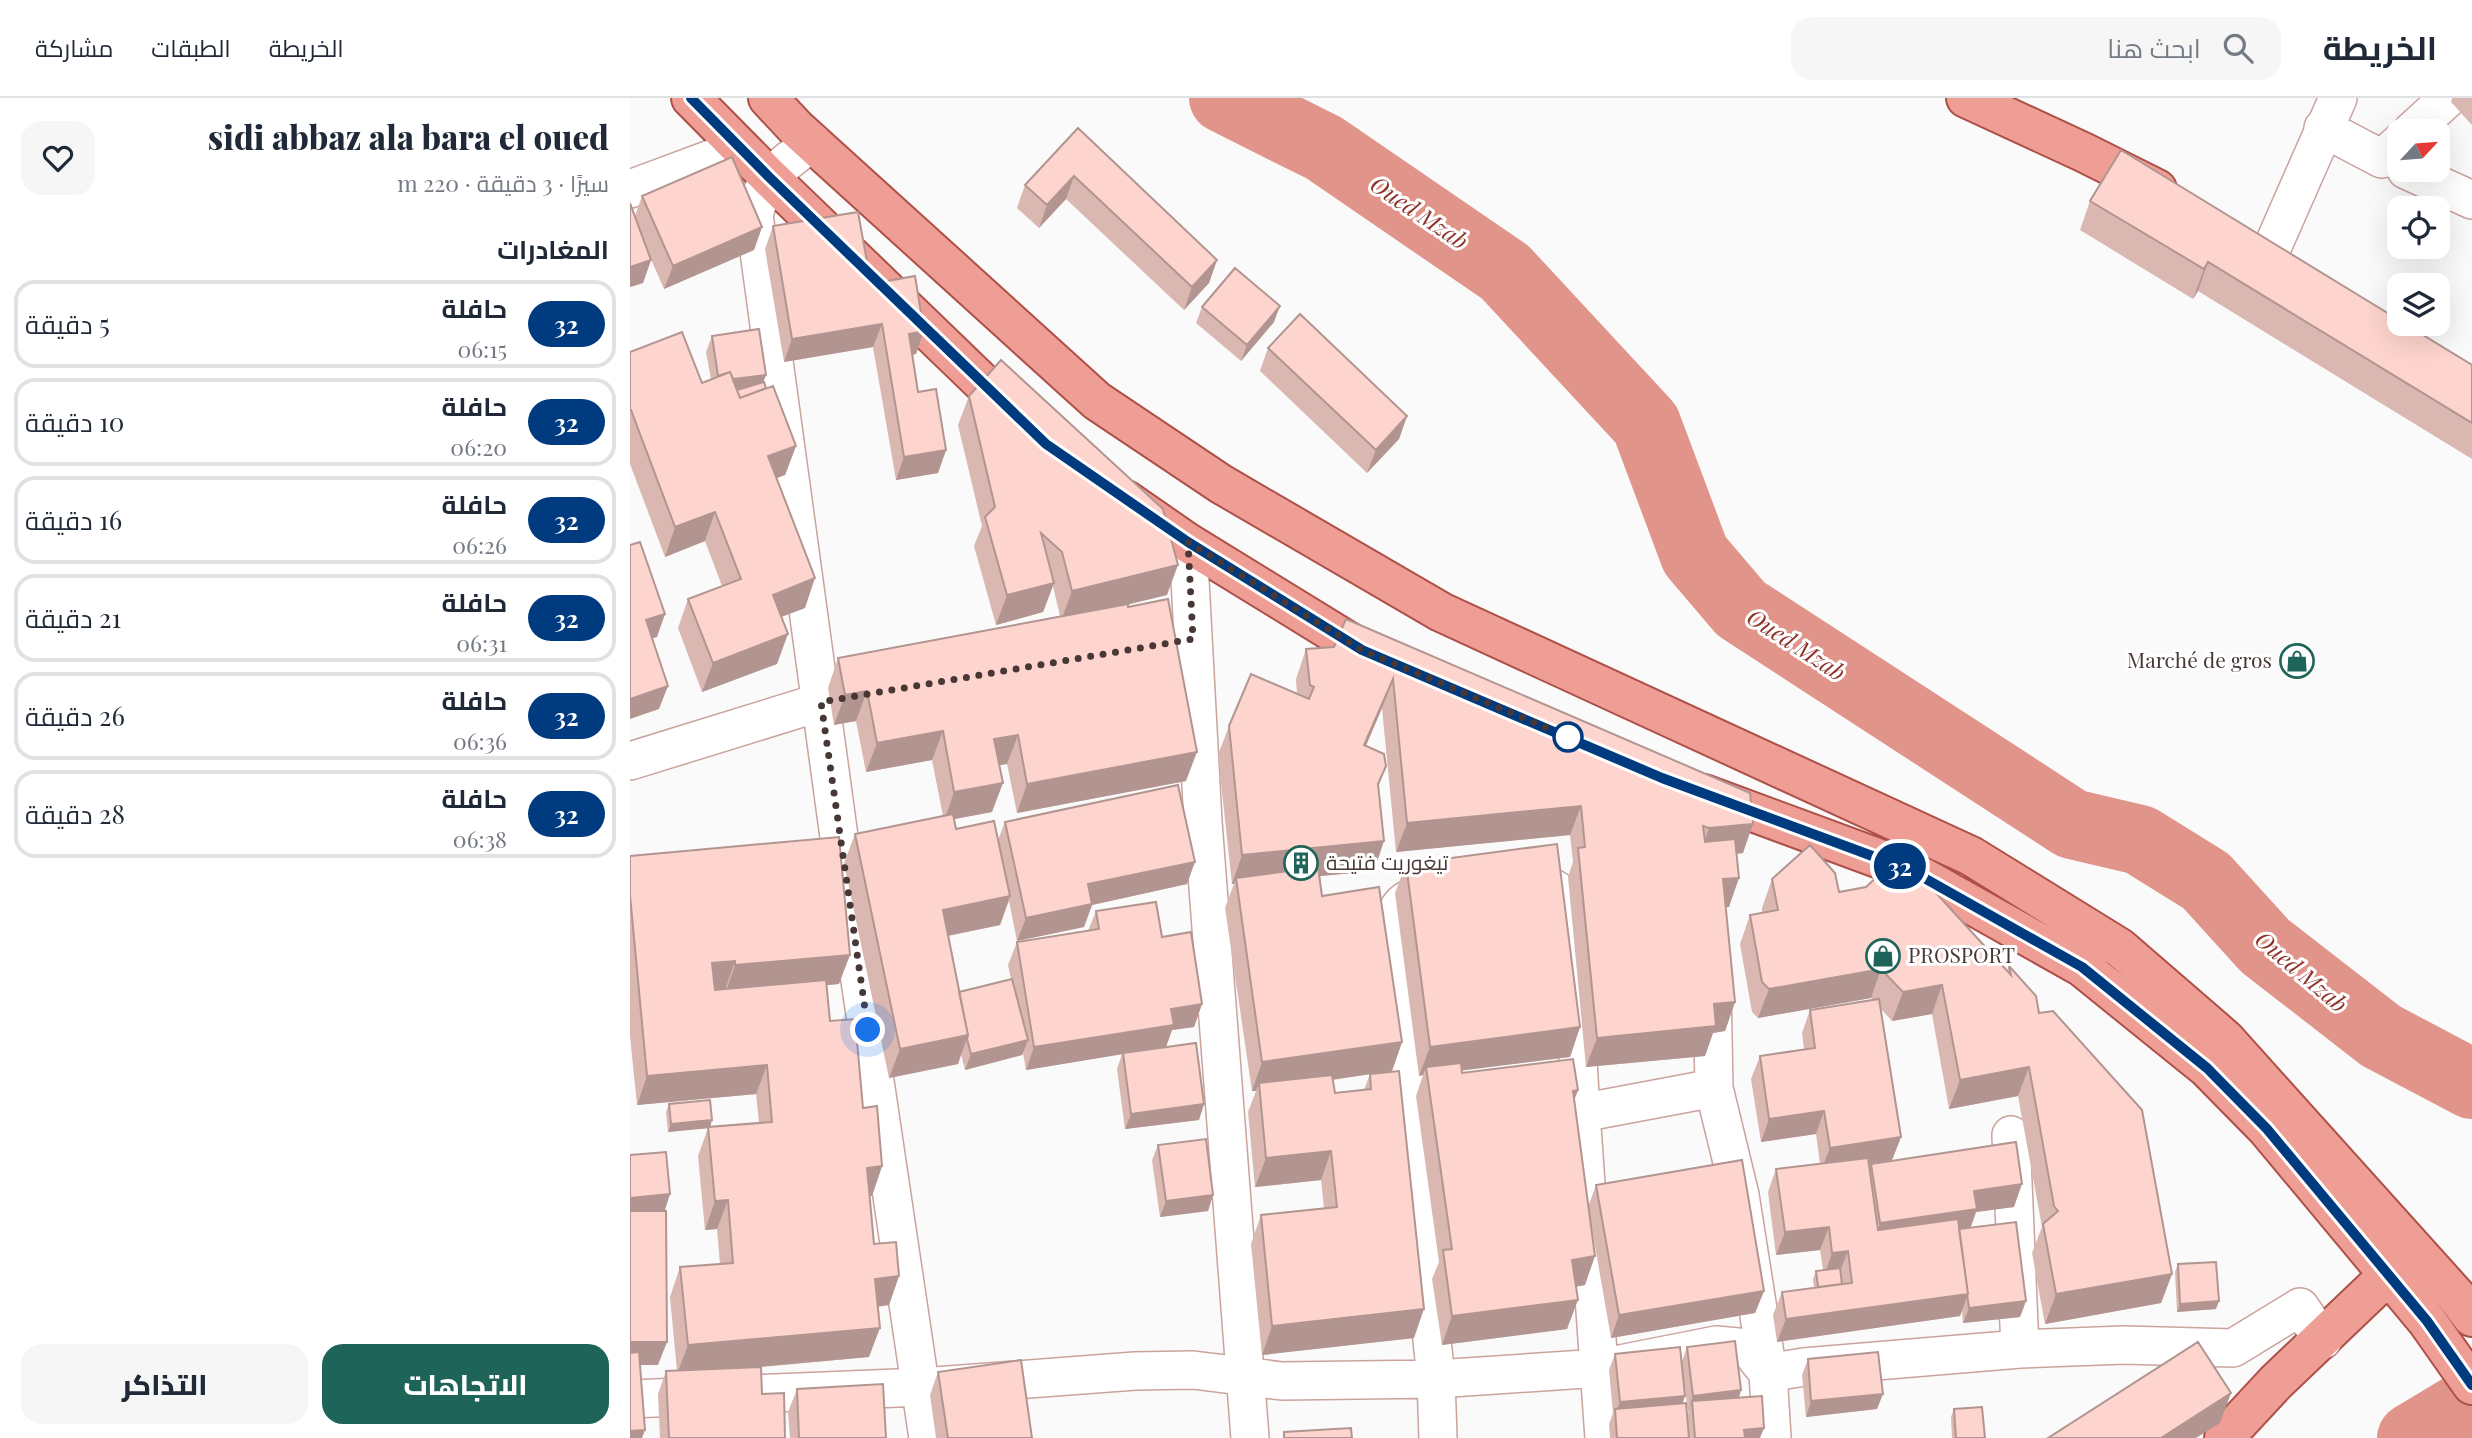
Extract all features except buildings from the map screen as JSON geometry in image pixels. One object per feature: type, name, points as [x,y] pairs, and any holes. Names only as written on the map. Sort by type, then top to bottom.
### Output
[{"type":"main road","points":[[691,98],[769,177],[1046,444]]},
{"type":"main road","points":[[768,98],[812,142],[1097,401],[1221,484],[1441,612],[1971,856],[2120,948],[2224,1039],[2401,1263],[2427,1321],[2472,1385]]},
{"type":"main road","points":[[1966,98],[2083,152],[2190,206]]},
{"type":"main road","points":[[2237,230],[2285,255]]},
{"type":"main road","points":[[1101,482],[1188,542],[1362,650],[1411,671]]},
{"type":"main road","points":[[1675,783],[1910,870],[2082,967],[2207,1068],[2401,1263],[2465,1307]]},
{"type":"main road","points":[[2224,1438],[2276,1382],[2401,1263]]},
{"type":"street","points":[[2425,119],[2448,98]]},
{"type":"street","points":[[2285,255],[2330,113],[2387,154]]},
{"type":"street","points":[[812,142],[769,177],[760,192],[754,215],[843,866],[928,1438]]},
{"type":"street","points":[[630,189],[740,148]]},
{"type":"street","points":[[2438,182],[2472,200]]},
{"type":"street","points":[[1188,542],[1179,642],[1189,824],[1239,1120],[1246,1377],[1251,1438]]},
{"type":"street","points":[[630,761],[821,702],[876,693]]},
{"type":"street","points":[[1438,1438],[1423,1107],[1396,1000],[1390,930],[1394,913],[1406,899],[1419,895],[1478,886],[1546,883],[1559,891],[1568,904],[1581,1113],[1602,1206],[1600,1368],[1604,1438]]},
{"type":"street","points":[[1711,950],[1714,1088],[1726,1196],[1768,1373],[1772,1438]]},
{"type":"street","points":[[1528,1111],[1581,1113],[1714,1088]]},
{"type":"street","points":[[1370,1110],[1423,1107]]},
{"type":"street","points":[[2011,1135],[2020,1349]]},
{"type":"street","points":[[2180,1381],[2300,1307],[2323,1340]]},
{"type":"street","points":[[630,1399],[922,1387],[1135,1371],[1193,1370],[1282,1381],[1436,1379],[1600,1368],[1716,1345],[1748,1348],[1768,1373]]},
{"type":"street","points":[[1768,1373],[1816,1366],[2020,1349],[2124,1345],[2233,1348]]},
{"type":"waterway","name":"Oued Mzab","points":[[1224,98],[1324,148],[1505,272],[1646,424],[1695,555],[1741,609],[2072,824],[2140,840],[2206,881],[2265,946],[2381,1036],[2472,1084]]},
{"type":"waterway","points":[[2412,1438],[2472,1402]]},
{"type":"bus line","name":"32","points":[[691,98],[769,177],[1046,444],[1188,542],[1362,650],[1662,778],[1910,870],[2082,967],[2207,1068],[2267,1129],[2427,1321],[2472,1385]]},
{"type":"place","name":"Marché de gros","points":[[2297,661]]},
{"type":"place","name":"تيغوريت فتيحة","points":[[1301,863]]},
{"type":"place","name":"PROSPORT","points":[[1883,956]]},
{"type":"route","points":[[868,1030],[821,702],[1193,639],[1188,542],[1362,650],[1578,741],[1568,737]]}]
